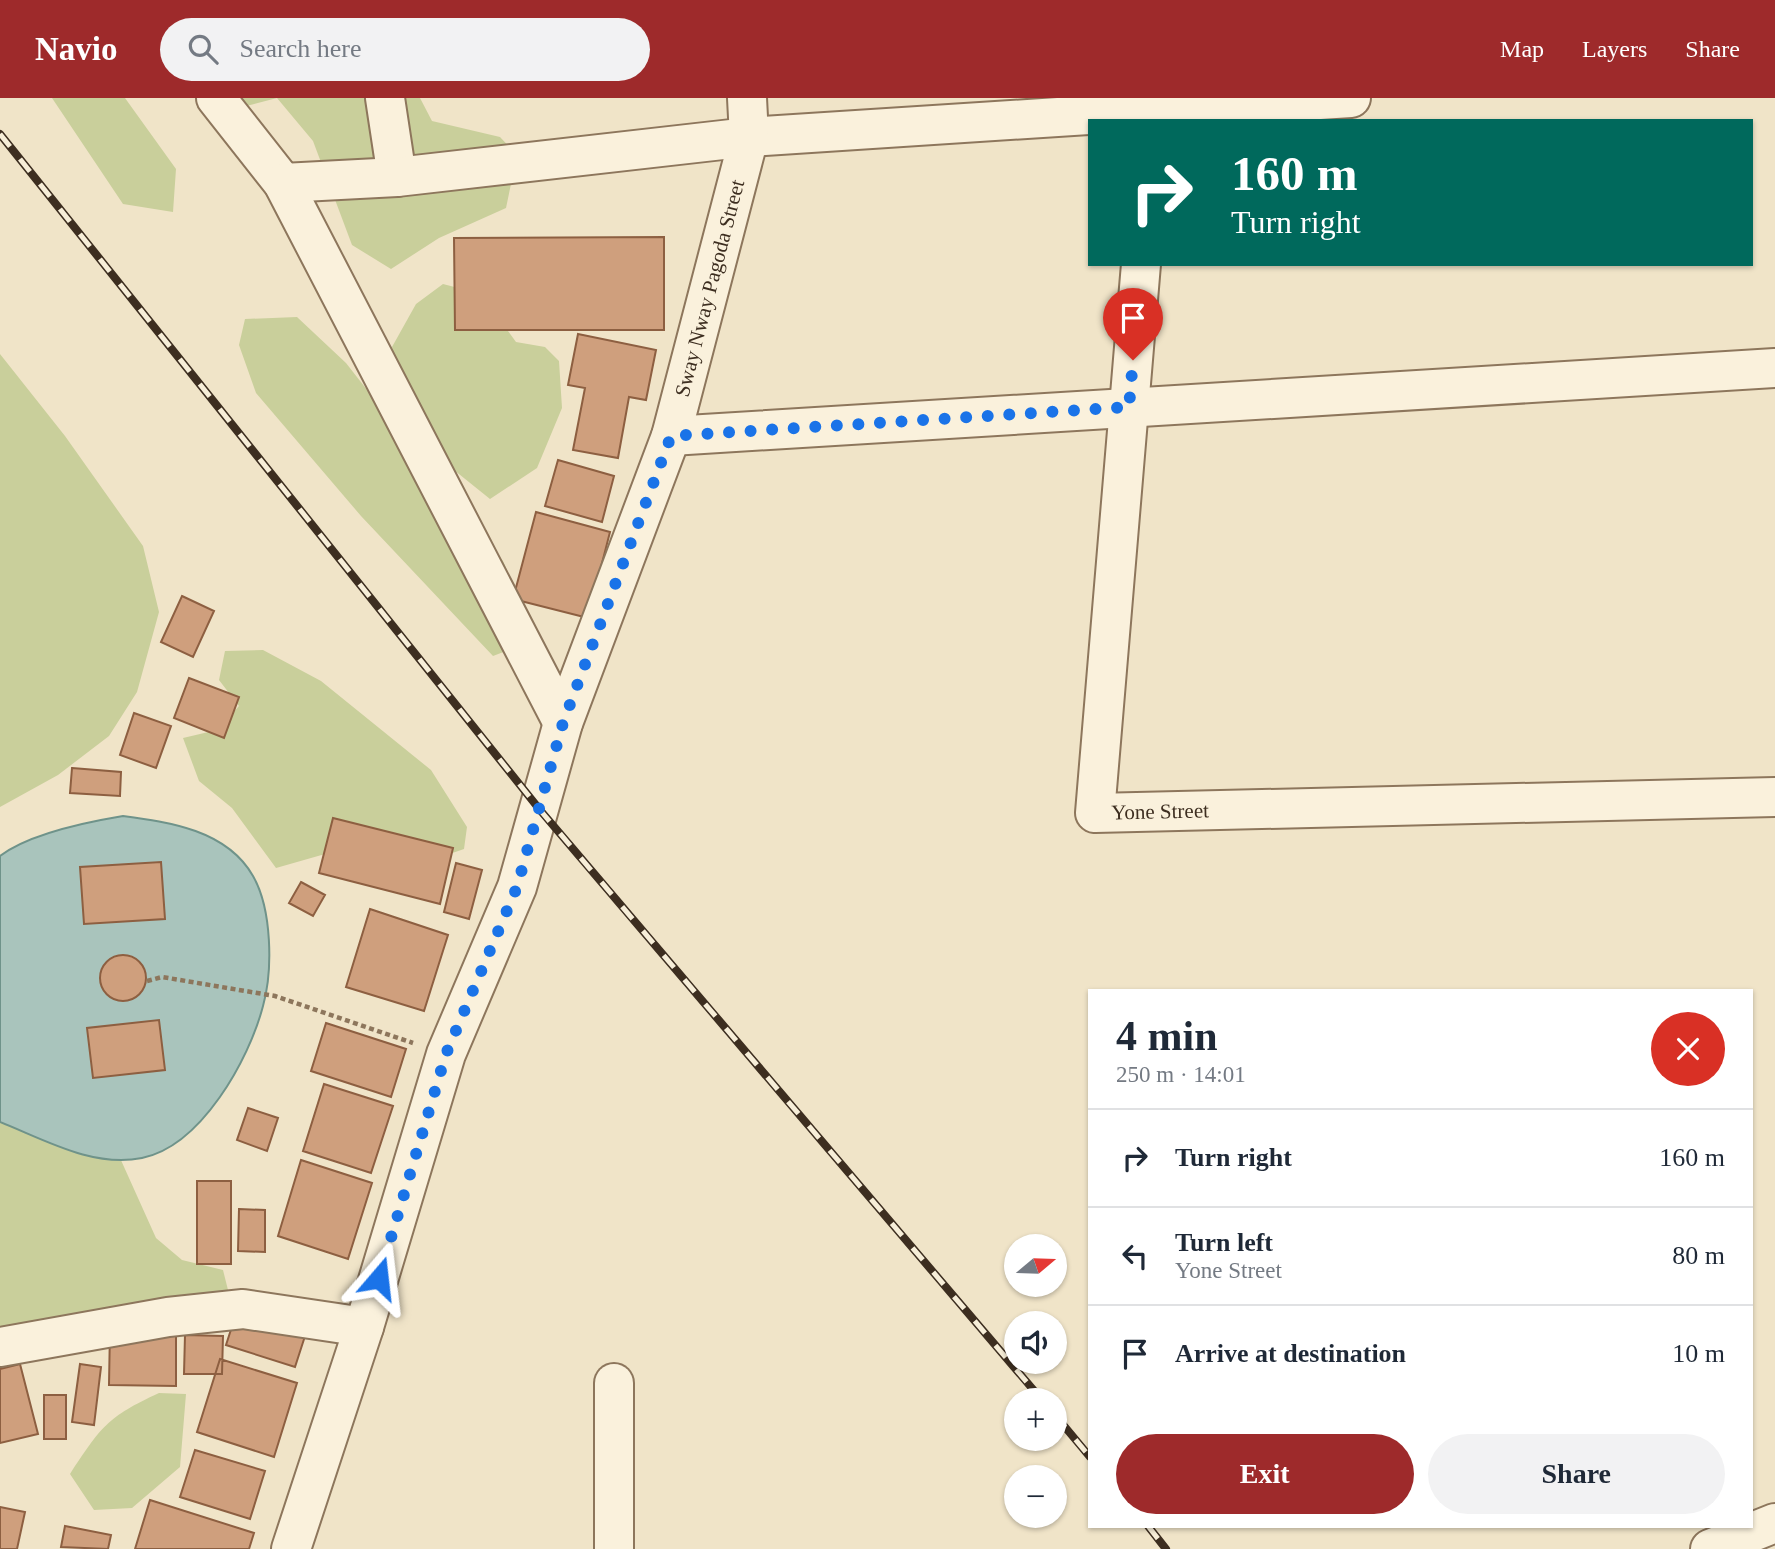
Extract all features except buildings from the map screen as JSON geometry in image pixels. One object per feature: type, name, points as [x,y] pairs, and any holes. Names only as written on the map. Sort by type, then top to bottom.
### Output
[{"type":"street","points":[[216,98],[283,183],[563,723]]},
{"type":"street","points":[[385,98],[397,177]]},
{"type":"street","name":"Sway Nway Pagoda Street","points":[[291,1549],[364,1328],[446,1054],[517,887],[563,723],[671,436],[748,137],[747,98]]},
{"type":"street","points":[[283,183],[397,177],[748,137],[1351,98]]},
{"type":"street","name":"Yone Street","points":[[1141,266],[1096,813],[1775,797]]},
{"type":"street","points":[[671,436],[1775,368]]},
{"type":"street","points":[[0,1347],[168,1317],[243,1309],[364,1328]]},
{"type":"street","points":[[614,1383],[614,1549]]},
{"type":"street","points":[[1710,1549],[1775,1523]]},
{"type":"path","points":[[147,981],[162,977],[275,996],[446,1054]]},
{"type":"green space","points":[[52,98],[125,98],[176,169],[173,212],[123,204]]},
{"type":"green space","points":[[199,98],[277,98],[239,108],[197,108]]},
{"type":"green space","points":[[277,98],[420,98],[432,121],[500,137],[517,155],[506,208],[439,238],[391,269],[352,245],[313,141]]},
{"type":"green space","points":[[443,284],[481,294],[516,342],[545,347],[559,361],[562,408],[537,468],[490,499],[444,462],[400,386],[392,347],[416,304]]},
{"type":"green space","points":[[297,317],[346,363],[371,395],[407,454],[503,561],[519,597],[529,642],[493,656],[361,516],[256,393],[239,345],[245,319]]},
{"type":"green space","points":[[0,354],[65,436],[143,546],[159,612],[137,692],[109,736],[58,775],[0,807]]},
{"type":"green space","points":[[263,650],[321,681],[431,770],[467,827],[464,849],[435,859],[360,844],[276,868],[232,808],[199,781],[183,738],[217,730],[239,706],[219,680],[225,651]]},
{"type":"green space","points":[[0,1074],[111,1138],[156,1238],[182,1260],[223,1270],[232,1306],[0,1362]]},
{"type":"green space","points":[[159,1393],[186,1394],[180,1467],[132,1508],[94,1510],[70,1474],[107,1425],[128,1409]]},
{"type":"water","points":[[123,816],[177,825],[213,838],[228,848],[242,860],[253,876],[264,905],[269,940],[268,975],[263,1006],[246,1051],[219,1098],[203,1119],[184,1137],[164,1150],[142,1158],[124,1160],[87,1156],[0,1122],[0,856],[42,835]]},
{"type":"railway","points":[[0,134],[540,810],[1032,1388]]},
{"type":"railway","points":[[1067,1429],[1088,1455]]},
{"type":"railway","points":[[1150,1528],[1166,1549]]},
{"type":"route","points":[[379,1278],[446,1054],[517,887],[563,723],[671,436],[1129,407],[1133,360]]}]
